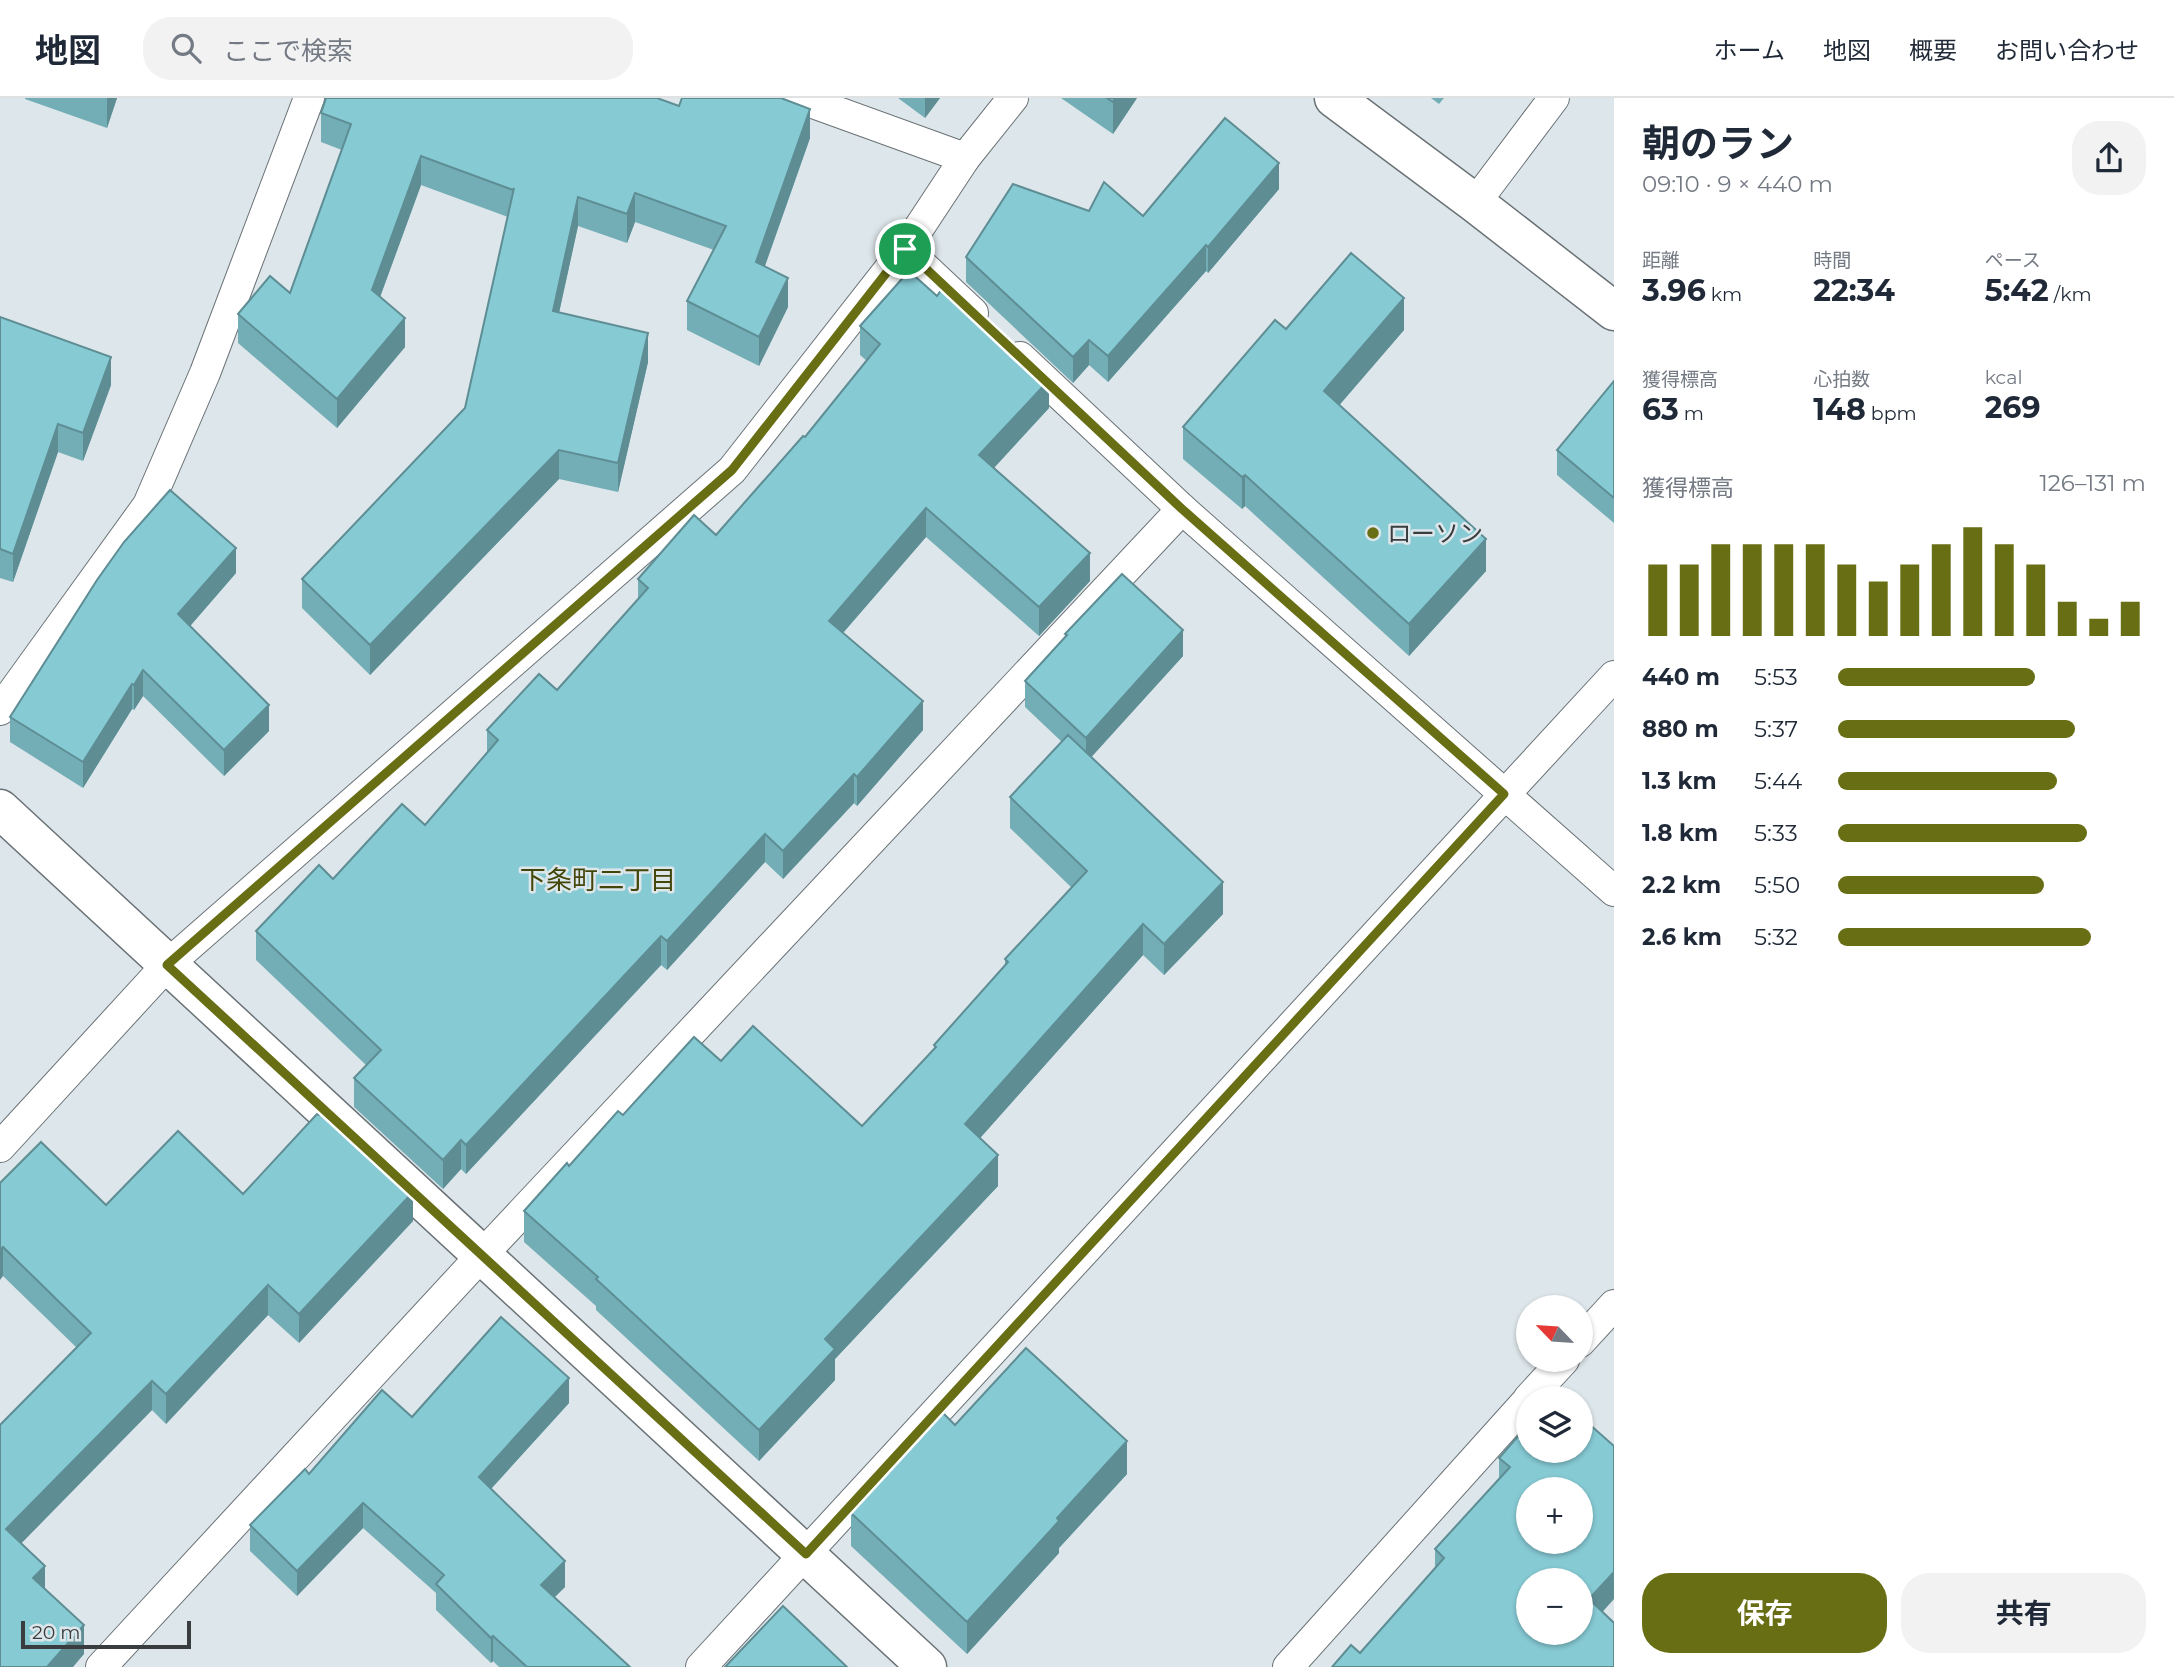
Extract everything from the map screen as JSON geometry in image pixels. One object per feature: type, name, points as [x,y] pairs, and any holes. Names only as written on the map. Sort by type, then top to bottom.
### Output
[{"type":"street","points":[[1334,98],[1614,311]]},
{"type":"street","points":[[0,810],[927,1667]]},
{"type":"lane","points":[[0,710],[148,505],[205,373],[309,98]]},
{"type":"lane","points":[[799,98],[965,159]]},
{"type":"lane","points":[[0,1147],[167,965],[732,470],[905,249],[965,159],[1013,98]]},
{"type":"lane","points":[[1475,203],[1554,98]]},
{"type":"lane","points":[[905,249],[1182,509],[1614,891]]},
{"type":"lane","points":[[101,1667],[482,1255],[1182,509]]},
{"type":"lane","points":[[701,1667],[1614,676]]},
{"type":"lane","points":[[1593,1328],[1614,1305]]},
{"type":"lane","points":[[1540,1386],[1553,1372]]},
{"type":"lane","points":[[1288,1667],[1516,1412]]},
{"type":"building","points":[[326,98],[657,98],[679,106],[682,98],[781,98],[810,109],[756,262],[788,278],[759,337],[687,301],[726,226],[635,193],[627,214],[578,197],[553,311],[648,333],[618,463],[559,450],[370,645],[302,579],[465,408],[514,188],[513,190],[421,156],[372,290],[405,318],[337,399],[238,314],[270,276],[290,293],[351,124],[321,113]]},
{"type":"building","points":[[1225,118],[1279,163],[1208,247],[1206,245],[1108,356],[1089,340],[1073,357],[966,257],[1013,184],[1089,211],[1104,182],[1143,216]]},
{"type":"building","points":[[1351,253],[1404,298],[1324,391],[1486,539],[1409,624],[1245,475],[1242,477],[1183,427],[1275,320],[1286,329]]},
{"type":"building","points":[[909,271],[937,296],[946,283],[1049,380],[979,455],[1090,553],[1039,607],[926,508],[829,621],[923,701],[857,777],[854,774],[783,851],[765,834],[667,941],[661,936],[466,1145],[461,1140],[443,1160],[354,1078],[381,1050],[256,931],[319,865],[333,879],[402,804],[425,825],[498,740],[487,730],[539,674],[557,690],[648,588],[638,579],[694,515],[716,535],[803,436],[805,437],[880,344],[860,326]]},
{"type":"building","points":[[0,317],[111,357],[83,433],[58,424],[13,554],[0,549]]},
{"type":"building","points":[[1614,381],[1614,498],[1557,450]]},
{"type":"building","points":[[170,490],[236,548],[178,614],[269,705],[224,750],[143,670],[83,762],[10,717],[97,580],[124,542]]},
{"type":"building","points":[[1122,574],[1183,630],[1086,738],[1025,681]]},
{"type":"building","points":[[1068,735],[1223,882],[1164,944],[1143,924],[965,1124],[998,1155],[825,1339],[835,1349],[759,1430],[596,1279],[598,1277],[524,1211],[618,1111],[623,1115],[694,1037],[721,1061],[753,1026],[862,1126],[936,1047],[934,1045],[1008,962],[1005,959],[1087,871],[1010,797]]},
{"type":"building","points":[[324,1110],[413,1192],[299,1314],[268,1285],[166,1394],[152,1381],[6,1529],[45,1566],[33,1578],[84,1625],[47,1667],[0,1667],[0,1425],[91,1333],[3,1247],[0,1250],[0,1183],[41,1142],[106,1205],[178,1131],[243,1194],[317,1114]]},
{"type":"building","points":[[501,1317],[569,1378],[479,1477],[565,1561],[541,1585],[630,1667],[527,1667],[493,1636],[491,1638],[436,1584],[444,1575],[363,1503],[297,1571],[250,1525],[305,1469],[309,1474],[382,1390],[412,1417]]},
{"type":"building","points":[[1026,1348],[1127,1441],[967,1622],[851,1513],[943,1413],[955,1425]]},
{"type":"building","points":[[1593,1427],[1614,1446],[1614,1572],[1593,1595],[1593,1568],[1516,1568],[1516,1645],[1593,1645],[1593,1603],[1614,1623],[1614,1667],[1332,1667],[1351,1645],[1360,1653],[1444,1558],[1435,1549],[1510,1467],[1499,1458],[1516,1439],[1516,1463],[1593,1463]]},
{"type":"building","points":[[783,1606],[847,1667],[725,1667]]},
{"type":"place","name":"ローソン","points":[[1373,533]]},
{"type":"district","name":"下条町二丁目","points":[[598,880]]},
{"type":"route","points":[[905,249],[1182,509],[1504,794],[806,1554],[167,965],[732,470],[905,249]]}]
